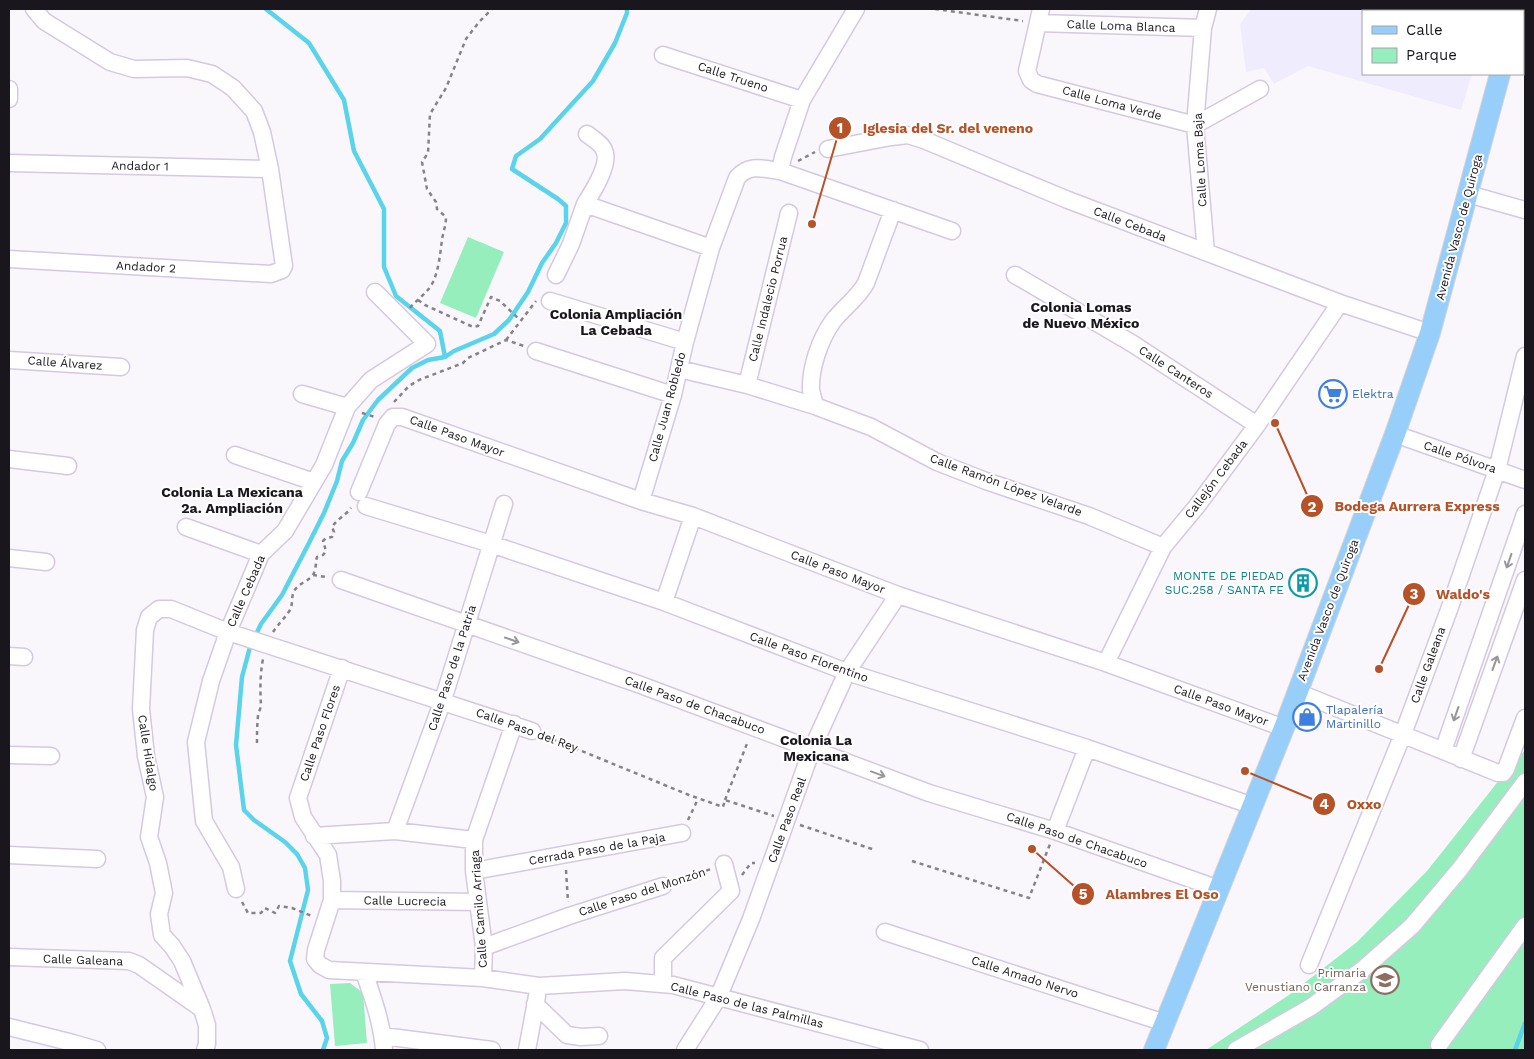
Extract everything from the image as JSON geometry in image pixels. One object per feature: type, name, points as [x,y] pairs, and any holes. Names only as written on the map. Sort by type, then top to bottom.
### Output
[{"type":"main road","name":"Avenida Vasco de Quiroga","points":[[1154,1050],[1284,728],[1395,434],[1430,333],[1500,75]]},
{"type":"street","points":[[34,9],[44,21],[110,62],[134,69],[187,68],[212,74],[233,88],[254,111],[262,132],[270,168]]},
{"type":"street","points":[[856,9],[802,100],[780,171],[952,231]]},
{"type":"street","name":"Calle Loma Baja","points":[[1206,252],[1195,125],[1203,28],[1208,9]]},
{"type":"street","name":"Calle Loma Blanca","points":[[1039,16],[1203,28]]},
{"type":"street","name":"Calle Loma Verde","points":[[1039,16],[1027,71],[1030,80],[1037,84],[1195,125]]},
{"type":"street","name":"Calle Trueno","points":[[663,54],[802,100]]},
{"type":"street","points":[[9,88],[9,99]]},
{"type":"street","points":[[1195,125],[1260,89]]},
{"type":"street","points":[[556,275],[571,244],[585,204],[599,181],[606,158],[604,149],[587,134]]},
{"type":"street","name":"Calle Cebada","points":[[828,149],[891,136],[908,135],[1068,200],[1340,303],[1430,333]]},
{"type":"street","name":"Andador 1","points":[[9,163],[270,168]]},
{"type":"street","name":"Calle Juan Robledo","points":[[641,501],[673,395],[685,342],[711,248],[738,178],[742,172],[753,167],[780,171]]},
{"type":"street","name":"Andador 2","points":[[9,260],[270,274],[282,270],[283,258],[270,168]]},
{"type":"street","points":[[1468,194],[1525,210]]},
{"type":"street","points":[[585,204],[711,248]]},
{"type":"street","points":[[815,406],[811,390],[813,373],[825,335],[834,321],[860,294],[894,210]]},
{"type":"street","name":"Calle Indalecio Porrua","points":[[747,385],[789,213]]},
{"type":"street","name":"Calle Canteros","points":[[1015,275],[1133,344],[1258,425]]},
{"type":"street","name":"Calle Cebada","points":[[236,889],[231,867],[204,821],[196,742],[210,681],[233,633],[261,554],[285,531],[324,465],[346,407],[371,380],[426,344],[375,292]]},
{"type":"street","points":[[550,301],[685,342]]},
{"type":"street","name":"Callejón Cebada","points":[[1106,663],[1163,546],[1197,506],[1258,425],[1340,303]]},
{"type":"street","points":[[536,351],[673,395]]},
{"type":"street","name":"Calle Galeana","points":[[1309,965],[1403,734],[1497,470],[1525,356]]},
{"type":"street","name":"Calle Álvarez","points":[[9,360],[121,367]]},
{"type":"street","name":"Calle Ramón López Velarde","points":[[679,369],[747,385],[815,406],[871,427],[937,462],[986,481],[1089,516],[1163,546]]},
{"type":"street","points":[[302,394],[346,407]]},
{"type":"street","name":"Calle Paso Mayor","points":[[393,417],[402,416],[641,501],[693,516],[898,595],[1106,663],[1284,728]]},
{"type":"street","name":"Calle Paso Florentino","points":[[393,417],[387,424],[363,499],[664,602],[847,672],[1087,748],[1253,806]]},
{"type":"street","name":"Calle Pólvora","points":[[1395,434],[1525,480]]},
{"type":"street","points":[[235,455],[314,482]]},
{"type":"street","points":[[9,459],[68,466]]},
{"type":"street","name":"Calle Paso de la Patria","points":[[395,831],[443,700],[504,504]]},
{"type":"street","points":[[1443,752],[1525,514]]},
{"type":"street","points":[[664,602],[693,516]]},
{"type":"street","points":[[186,526],[261,554]]},
{"type":"street","points":[[9,558],[46,562]]},
{"type":"street","name":"Calle Paso de Chacabuco","points":[[341,580],[638,684],[929,792],[1055,831],[1219,889]]},
{"type":"street","points":[[1461,759],[1525,580]]},
{"type":"street","name":"Calle Paso Real","points":[[685,1050],[718,998],[751,919],[812,749],[847,672],[898,595]]},
{"type":"street","name":"Calle Hidalgo","points":[[171,609],[159,609],[149,617],[145,630],[141,709],[146,756],[155,797],[149,837],[158,863],[164,893],[159,914],[162,935],[182,961],[202,1008],[207,1025],[207,1044],[205,1050]]},
{"type":"street","name":"Calle Paso del Rey","points":[[171,609],[264,647],[342,668],[532,731]]},
{"type":"street","points":[[1484,634],[1504,641]]},
{"type":"street","name":"Calle Paso Flores","points":[[314,836],[302,817],[298,798],[342,668]]},
{"type":"street","points":[[1297,692],[1498,773],[1502,773],[1506,769],[1525,718]]},
{"type":"street","name":"Calle Camilo Arriaga","points":[[483,978],[484,948],[474,871],[474,840],[514,724]]},
{"type":"street","points":[[1055,831],[1087,748]]},
{"type":"street","points":[[9,755],[51,756]]},
{"type":"street","points":[[1238,1050],[1311,1008],[1362,970],[1412,926],[1460,869],[1525,782]]},
{"type":"street","points":[[314,836],[395,831],[474,840]]},
{"type":"street","name":"Cerrada Paso de la Paja","points":[[474,871],[682,833]]},
{"type":"street","points":[[314,836],[328,854],[332,881],[332,900]]},
{"type":"street","points":[[9,855],[97,859]]},
{"type":"street","points":[[662,984],[663,958],[731,890],[724,864]]},
{"type":"street","name":"Calle Paso del Monzón","points":[[484,948],[568,916],[662,886]]},
{"type":"street","name":"Calle Lucrecia","points":[[332,900],[478,902]]},
{"type":"street","name":"Calle Paso de las Palmillas","points":[[332,900],[316,950],[315,959],[328,970],[483,978],[539,986],[625,981],[673,985],[900,1048],[920,1050]]},
{"type":"street","points":[[1439,1045],[1525,926]]},
{"type":"street","name":"Calle Amado Nervo","points":[[886,932],[1165,1023]]},
{"type":"street","name":"Calle Galeana","points":[[9,957],[129,961],[139,964],[202,1008]]},
{"type":"street","points":[[364,972],[376,1003],[384,1043],[492,1050]]},
{"type":"street","points":[[527,1050],[539,986]]},
{"type":"street","points":[[535,1004],[567,1035],[581,1037],[599,1036]]},
{"type":"street","points":[[9,1027],[74,1042],[96,1050]]},
{"type":"path","points":[[413,304],[433,282],[446,226],[446,217],[437,209],[436,202],[427,189],[422,162],[428,153],[430,114],[446,88],[466,39],[492,9]]},
{"type":"path","points":[[935,9],[1039,16]]},
{"type":"path","points":[[418,300],[474,327],[478,326],[490,297],[500,301],[520,320]]},
{"type":"path","points":[[506,340],[536,301],[550,301]]},
{"type":"path","points":[[257,743],[258,714],[261,707],[259,696],[262,688],[260,681],[263,674],[264,647]]},
{"type":"path","points":[[725,800],[754,726]]},
{"type":"path","name":"Calle Paso del Rey","points":[[532,731],[698,799],[722,807],[725,800],[875,850]]},
{"type":"path","name":"Cerrada Paso de la Paja","points":[[682,833],[698,799]]},
{"type":"path","points":[[912,861],[1029,898],[1055,831]]},
{"type":"path","points":[[564,854],[568,916]]},
{"type":"path","points":[[731,890],[751,863],[772,863]]},
{"type":"path","name":"Calle Paso del Monzón","points":[[662,886],[724,864]]},
{"type":"path","points":[[248,912],[261,913],[265,908],[275,912],[279,906],[292,908],[311,915]]},
{"type":"shaded area","points":[[1251,9],[1492,9],[1362,10],[1362,75],[1472,75],[1461,110],[1308,66],[1274,84],[1264,68],[1246,72],[1240,24]]},
{"type":"green space","points":[[468,237],[504,252],[476,318],[440,303]]},
{"type":"green space","points":[[1525,750],[1525,1050],[1206,1050],[1289,995],[1357,942],[1427,871]]},
{"type":"green space","points":[[350,983],[363,993],[367,1043],[335,1046],[330,984]]},
{"type":"waterway","points":[[266,9],[309,43],[344,100],[354,151],[384,209],[384,267],[396,296],[440,331],[445,357]]},
{"type":"waterway","points":[[323,1050],[327,1038],[322,1021],[301,994],[290,961],[308,890],[305,868],[297,854],[285,842],[254,820],[244,810],[236,745],[242,677],[250,647],[261,624],[282,595],[309,543],[337,481],[342,461],[353,443],[363,420],[378,400],[412,368],[428,360],[445,357],[454,351],[494,334],[509,320],[528,292],[542,263],[556,243],[566,223],[566,206],[512,169],[516,156],[540,139],[593,81],[615,43],[627,9]]},
{"type":"waterway","points":[[1515,1050],[1525,1023]]},
{"type":"place","name":"Iglesia del Sr. del veneno","points":[[812,224]]},
{"type":"place","name":"Elektra","points":[[1333,394]]},
{"type":"place","name":"Bodega Aurrera Express","points":[[1275,423]]},
{"type":"place","name":"MONTE DE PIEDAD SUC.258 / SANTA FE","points":[[1303,583]]},
{"type":"place","name":"Waldo's","points":[[1379,669]]},
{"type":"place","name":"Tlapalería Martinillo","points":[[1307,717]]},
{"type":"place","name":"Oxxo","points":[[1245,771]]},
{"type":"place","name":"Alambres El Oso","points":[[1032,849]]},
{"type":"place","name":"Primaria Venustiano Carranza","points":[[1385,980]]},
{"type":"district","name":"Colonia Lomas de Nuevo México","points":[[1081,316]]},
{"type":"district","name":"Colonia Ampliación La Cebada","points":[[616,322]]},
{"type":"district","name":"Colonia La Mexicana 2a. Ampliación","points":[[232,500]]},
{"type":"district","name":"Colonia La Mexicana","points":[[816,748]]}]
